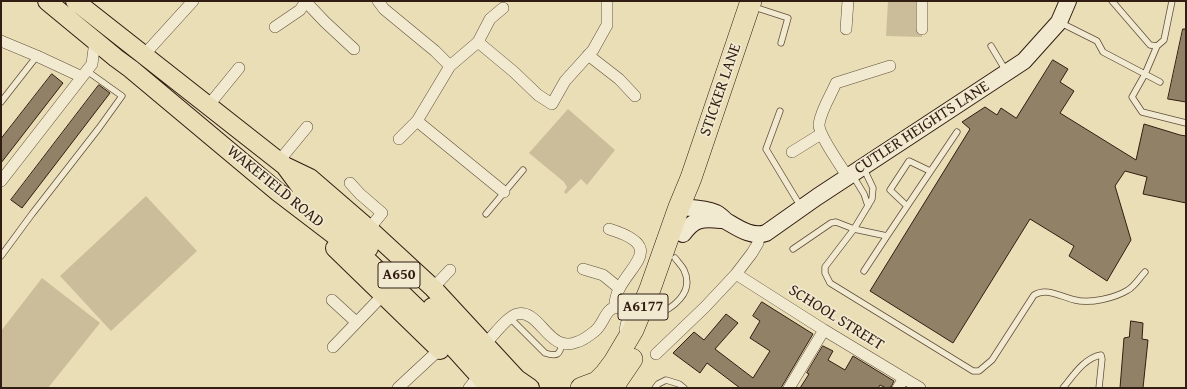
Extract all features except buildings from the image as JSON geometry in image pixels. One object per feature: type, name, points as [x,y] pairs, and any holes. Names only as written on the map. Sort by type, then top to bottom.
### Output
[{"type":"highway","name":"STICKER LANE","points":[[581,388],[597,382],[614,362],[633,330],[684,207],[691,178],[750,3]]},
{"type":"highway","name":"STICKER LANE","points":[[615,388],[617,381],[644,338],[654,316],[683,234],[684,207]]},
{"type":"main road","name":"WAKEFIELD ROAD","points":[[47,1],[116,58],[132,69],[278,192],[368,260],[424,316],[477,387]]},
{"type":"main road","name":"WAKEFIELD ROAD","points":[[75,1],[282,164],[302,189],[401,276],[493,368],[510,388]]},
{"type":"main road","points":[[282,164],[310,178],[369,229],[433,288],[486,343],[517,379],[530,388]]},
{"type":"main road","name":"A650","points":[[278,192],[440,349],[477,387]]},
{"type":"street","points":[[143,56],[193,1]]},
{"type":"street","points":[[275,27],[300,10],[306,1],[325,22],[354,49]]},
{"type":"street","points":[[378,1],[384,9],[450,66]]},
{"type":"street","points":[[478,42],[514,72],[538,95],[552,104],[565,81],[593,50],[607,25],[607,1]]},
{"type":"street","points":[[846,29],[848,1]]},
{"type":"street","points":[[922,1],[922,29]]},
{"type":"street","name":"CUTLER HEIGHTS LANE","points":[[758,235],[771,231],[801,208],[854,172],[1024,61],[1059,22],[1068,1]]},
{"type":"street","points":[[399,139],[417,121],[450,66],[478,42],[490,19],[503,8]]},
{"type":"street","points":[[1,181],[87,71],[96,40]]},
{"type":"street","points":[[1,41],[37,56],[87,71],[116,58]]},
{"type":"street","points":[[588,55],[620,80],[636,96]]},
{"type":"street","points":[[854,172],[821,134],[819,124],[836,83],[890,66]]},
{"type":"street","points":[[208,106],[239,68]]},
{"type":"street","points":[[417,121],[504,192]]},
{"type":"street","points":[[282,164],[307,127]]},
{"type":"street","points":[[792,152],[821,134]]},
{"type":"street","points":[[350,183],[382,214],[369,229]]},
{"type":"street","points":[[656,354],[705,307],[736,274],[758,243],[758,235],[750,234],[716,213],[684,207]]},
{"type":"street","points":[[683,234],[688,226],[697,221],[704,219],[727,221]]},
{"type":"street","points":[[609,229],[627,235],[635,240],[641,256],[628,272],[619,288],[615,308]]},
{"type":"street","points":[[583,268],[603,275],[619,288]]},
{"type":"street","points":[[433,288],[450,270]]},
{"type":"street","name":"SCHOOL STREET","points":[[736,274],[824,330],[901,383],[920,388]]},
{"type":"street","points":[[333,347],[383,295]]},
{"type":"street","points":[[333,299],[356,322]]},
{"type":"street","points":[[486,343],[508,320],[517,314],[530,316],[550,338],[562,343],[573,344],[579,342],[595,331],[608,312],[615,308],[621,308],[626,312],[628,317],[622,336],[611,355],[614,362]]},
{"type":"street","points":[[789,388],[824,330]]},
{"type":"street","points":[[398,388],[440,349]]},
{"type":"lane","points":[[1112,1],[1150,45],[1157,46]]},
{"type":"lane","points":[[1172,1],[1164,40],[1157,46],[1132,97],[1142,112],[1186,123]]},
{"type":"lane","points":[[750,3],[788,18],[781,43]]},
{"type":"lane","points":[[1059,22],[1097,41],[1103,52],[1160,82]]},
{"type":"lane","points":[[991,46],[1007,72]]},
{"type":"lane","points":[[1,102],[37,56]]},
{"type":"lane","points":[[1,256],[122,96],[87,71]]},
{"type":"lane","points":[[780,111],[766,150],[801,208]]},
{"type":"lane","points":[[864,271],[957,132]]},
{"type":"lane","points":[[907,206],[890,190],[909,161],[930,171]]},
{"type":"lane","points":[[486,214],[523,170]]},
{"type":"lane","points":[[854,172],[868,206]]},
{"type":"lane","points":[[854,172],[872,188],[872,199],[854,229],[826,267],[825,273],[830,283],[973,371],[979,371],[992,360],[1034,295],[1038,292],[1054,292],[1076,301],[1102,300],[1129,290],[1145,272]]},
{"type":"lane","points":[[793,249],[831,223],[836,222],[854,229],[887,236]]},
{"type":"lane","points":[[508,320],[513,321],[544,353],[558,354],[561,351],[562,343]]},
{"type":"lane","points":[[1063,388],[1080,368],[1092,357],[1101,355],[1102,364],[1099,388]]},
{"type":"lane","points":[[655,388],[658,384],[666,380],[678,384],[684,388]]},
{"type":"shaded area","points":[[888,1],[922,1],[922,37],[886,36]]},
{"type":"shaded area","points":[[568,109],[615,150],[587,185],[581,179],[566,194],[564,192],[567,187],[564,182],[529,153]]},
{"type":"shaded area","points":[[146,196],[197,251],[111,331],[60,276]]},
{"type":"shaded area","points":[[42,278],[100,323],[48,388],[3,388],[1,387],[1,331]]}]
